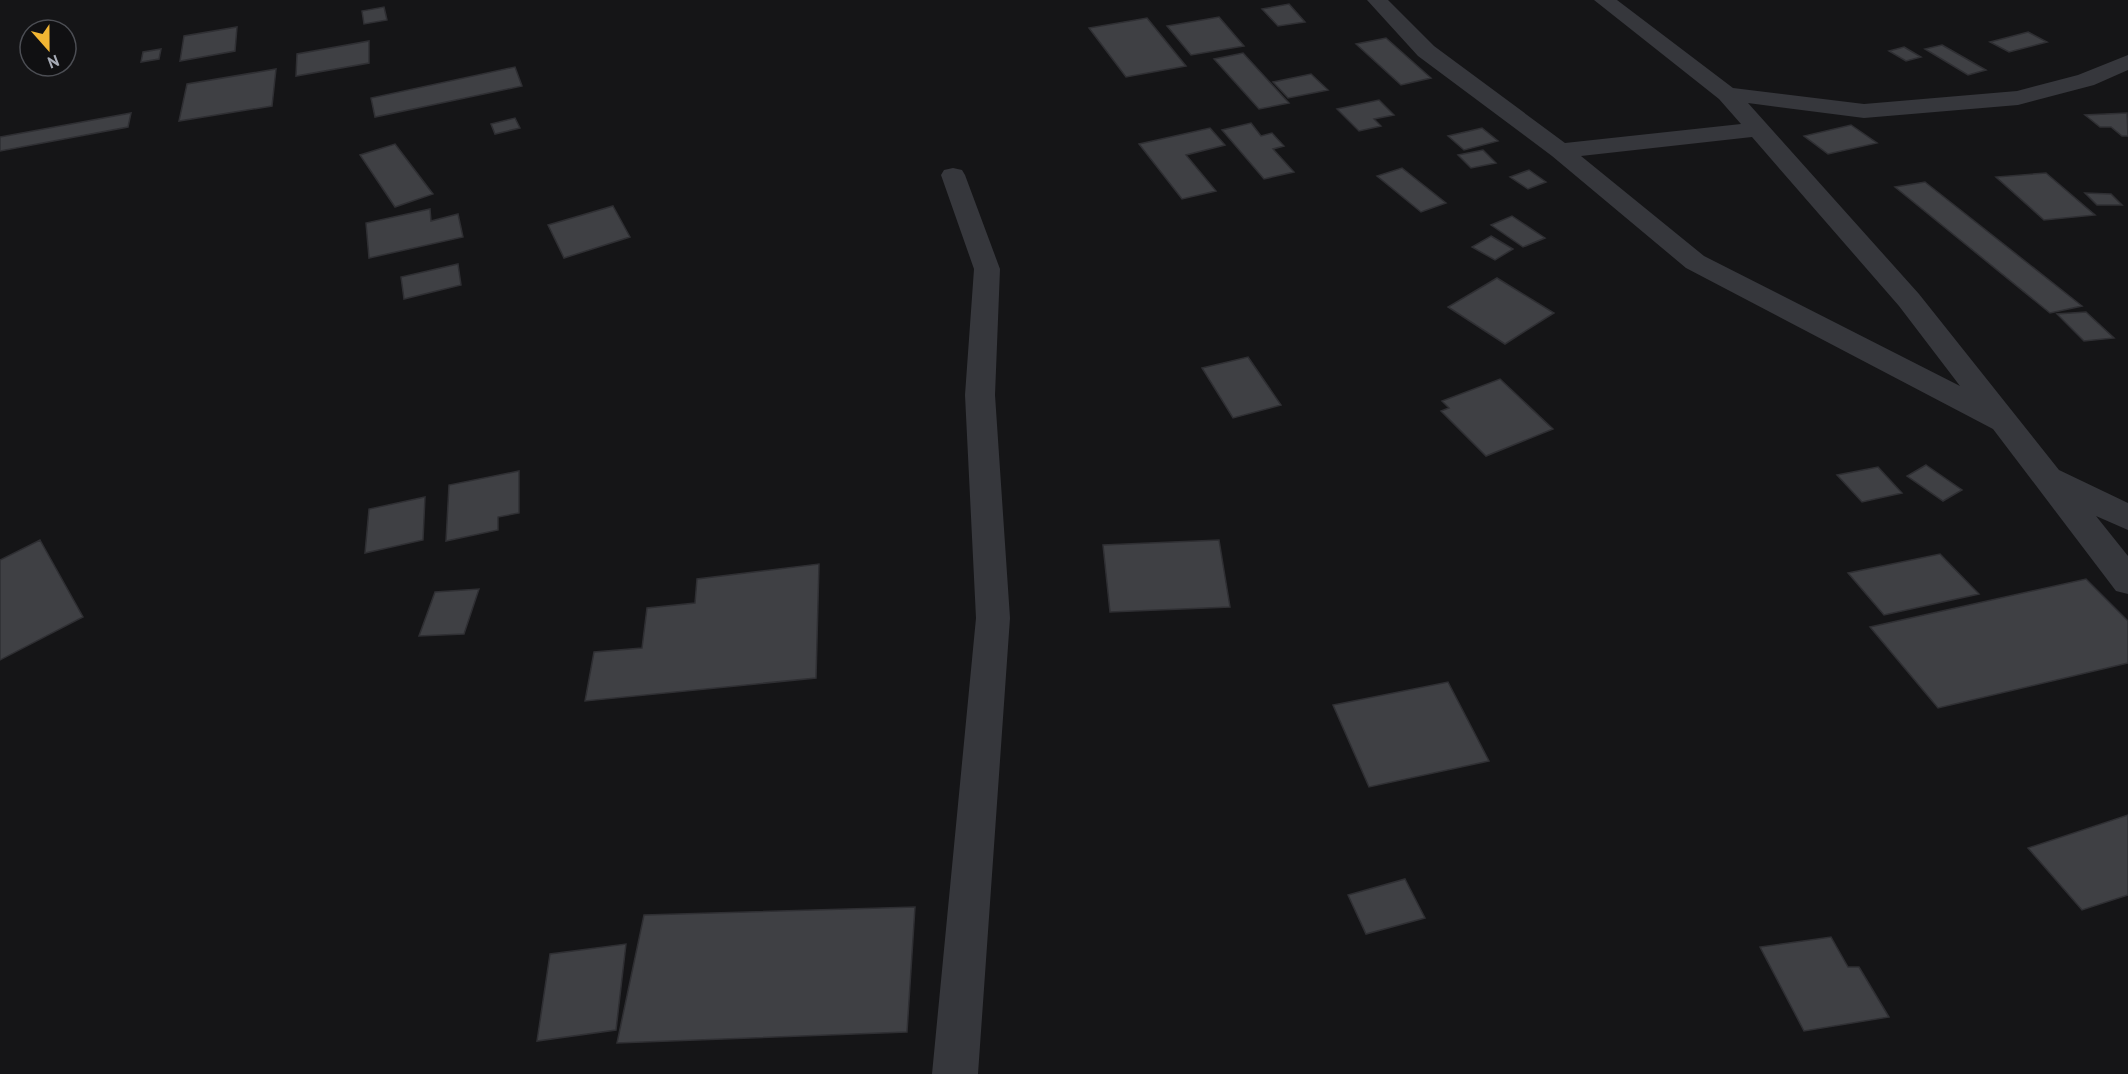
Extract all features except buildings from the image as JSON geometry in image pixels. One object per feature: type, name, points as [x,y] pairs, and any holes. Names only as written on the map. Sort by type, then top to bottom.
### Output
[{"type":"street","points":[[1377,0],[1426,51],[1560,151],[1695,262],[2003,421]]},
{"type":"street","points":[[1604,0],[1727,94],[1909,300],[2128,581]]},
{"type":"street","points":[[1727,94],[1876,110],[2018,98],[2086,80],[2128,62]]},
{"type":"street","points":[[1560,151],[1757,129]]},
{"type":"street","points":[[953,175],[987,269],[980,395],[993,618],[955,1074]]},
{"type":"street","points":[[2046,476],[2128,518]]}]
